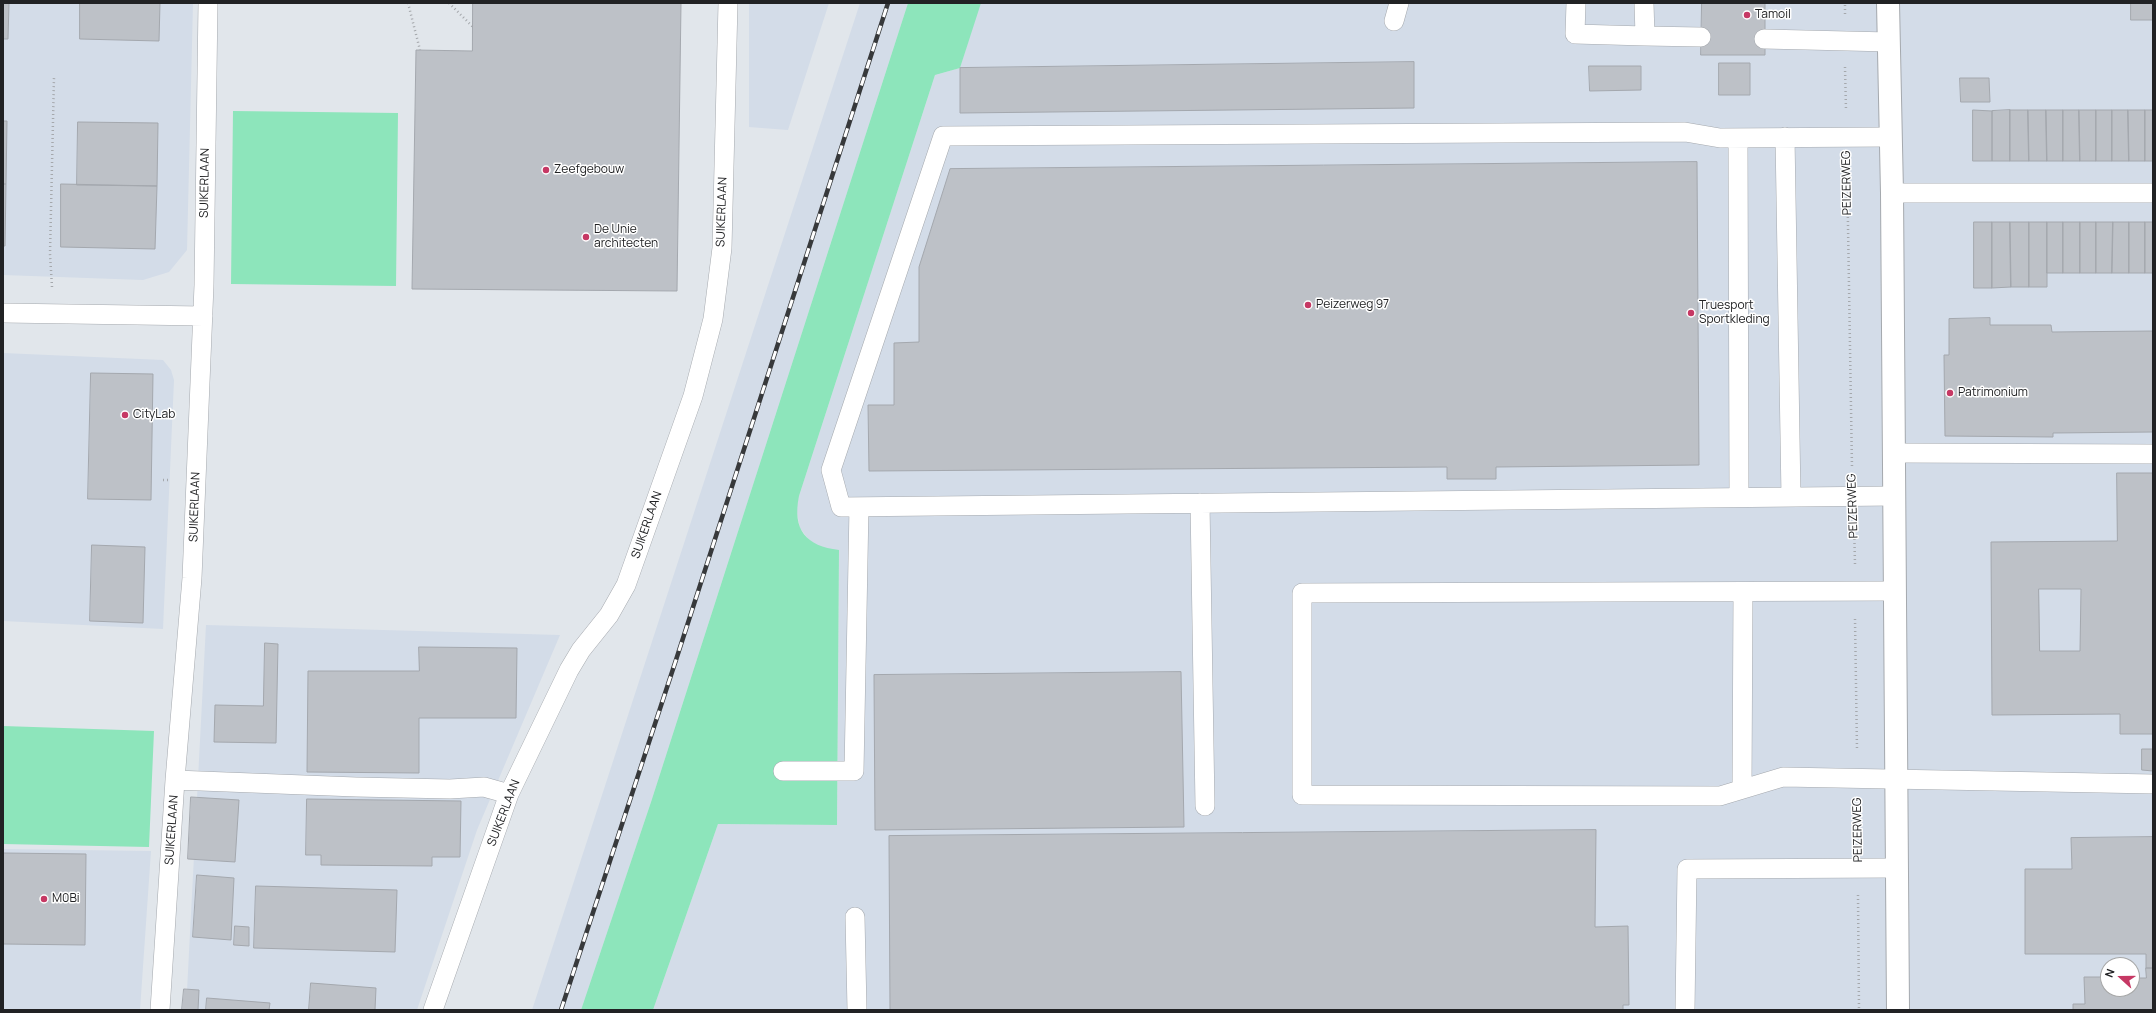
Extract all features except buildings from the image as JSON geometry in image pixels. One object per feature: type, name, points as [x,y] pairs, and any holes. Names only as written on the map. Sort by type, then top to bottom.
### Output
[{"type":"street","points":[[1888,3],[1892,193],[1893,496],[1898,1010]]},
{"type":"lane","name":"SUIKERLAAN","points":[[160,1010],[192,578],[203,316],[208,3]]},
{"type":"lane","name":"SUIKERLAAN","points":[[433,1010],[510,794],[581,650],[608,615],[626,585],[692,396],[713,319],[721,255],[728,3]]},
{"type":"lane","points":[[1576,3],[1575,34],[1701,37]]},
{"type":"lane","points":[[1644,3],[1645,36]]},
{"type":"lane","points":[[1764,39],[1889,42]]},
{"type":"lane","points":[[1891,137],[1846,136],[1720,138],[1685,132],[943,136],[831,470],[841,507],[1893,496]]},
{"type":"lane","points":[[1785,137],[1791,497]]},
{"type":"lane","points":[[1738,138],[1739,498]]},
{"type":"lane","points":[[1892,193],[2153,193]]},
{"type":"lane","points":[[3,313],[203,316]]},
{"type":"lane","points":[[1894,453],[2153,454]]},
{"type":"lane","points":[[1200,503],[1205,806]]},
{"type":"lane","points":[[783,771],[854,771],[859,507]]},
{"type":"lane","points":[[1742,789],[1743,592]]},
{"type":"lane","points":[[1894,592],[1302,593],[1302,795],[1720,796],[1783,777],[2153,784]]},
{"type":"lane","points":[[176,780],[450,789],[484,787],[510,794]]},
{"type":"lane","points":[[1684,1010],[1687,869],[1858,870],[1897,868]]},
{"type":"lane","points":[[855,917],[857,1010]]},
{"type":"path","points":[[408,3],[420,50]]},
{"type":"path","points":[[449,3],[473,27]]},
{"type":"path","name":"PEIZERWEG","points":[[1845,3],[1844,41],[1855,592],[1859,1010]]},
{"type":"path","points":[[53,313],[50,254],[54,77]]},
{"type":"shaded area","points":[[3,3],[193,3],[187,250],[169,272],[143,280],[3,275]]},
{"type":"shaded area","points":[[749,3],[829,3],[788,130],[749,127]]},
{"type":"shaded area","points":[[860,3],[908,3],[651,802],[581,1010],[532,1010]]},
{"type":"shaded area","points":[[980,3],[2153,3],[2153,1010],[653,1010],[718,824],[837,825],[839,551],[821,548],[809,540],[800,528],[796,508],[935,75],[960,68]]},
{"type":"shaded area","points":[[3,353],[163,360],[171,370],[174,380],[163,629],[3,621]]},
{"type":"shaded area","points":[[206,625],[560,635],[477,830],[417,1010],[186,1010]]},
{"type":"shaded area","points":[[3,849],[151,851],[140,1010],[3,1010]]},
{"type":"green space","points":[[908,3],[981,3],[960,68],[935,75],[799,496],[797,508],[798,518],[800,527],[804,534],[818,545],[839,550],[837,825],[718,824],[653,1010],[581,1010],[651,802]]},
{"type":"green space","points":[[233,111],[398,113],[396,286],[231,284]]},
{"type":"green space","points":[[3,726],[154,731],[149,847],[3,844]]},
{"type":"railway","points":[[561,1010],[675,663],[888,3]]},
{"type":"place","name":"Tamoil","points":[[1747,15]]},
{"type":"place","name":"Zeefgebouw","points":[[546,170]]},
{"type":"place","name":"De Unie architecten","points":[[586,237]]},
{"type":"place","name":"Peizerweg 97","points":[[1308,305]]},
{"type":"place","name":"Truesport Sportkleding","points":[[1691,313]]},
{"type":"place","name":"Patrimonium","points":[[1950,393]]},
{"type":"place","name":"CityLab","points":[[125,415]]},
{"type":"place","name":"M0Bi","points":[[44,899]]}]
